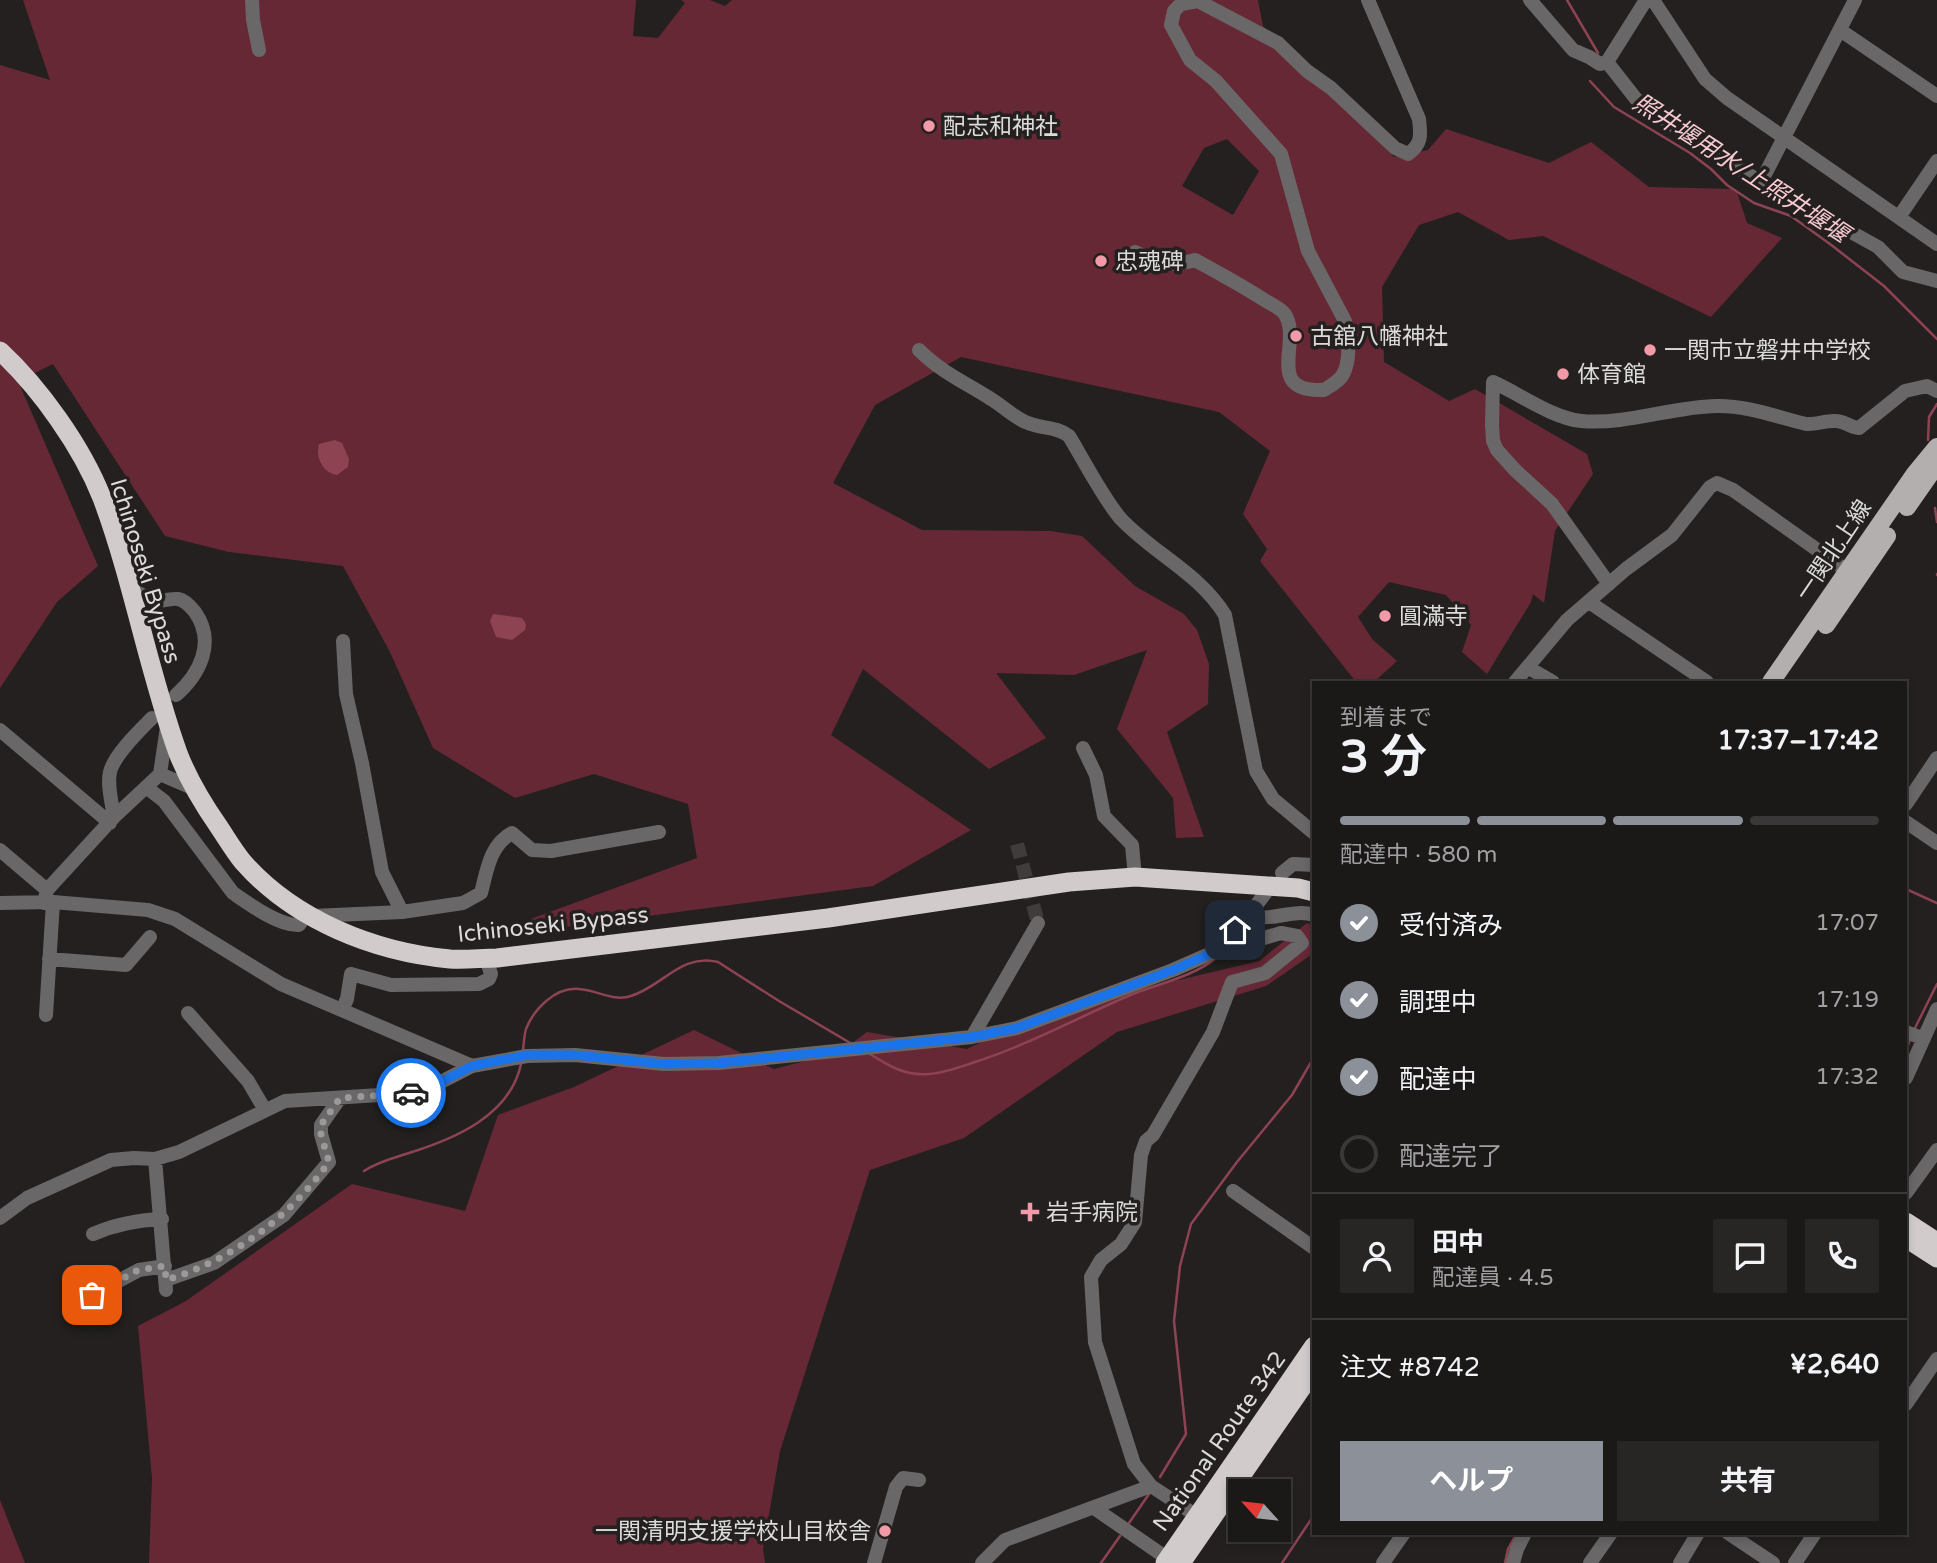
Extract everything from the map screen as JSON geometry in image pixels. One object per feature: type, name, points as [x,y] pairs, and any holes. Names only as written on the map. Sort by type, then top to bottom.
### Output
[{"type":"highway","name":"Ichinoseki Bypass","points":[[0,351],[16,366],[66,430],[102,497],[155,684],[160,720],[195,789],[243,862],[274,892],[309,915],[361,940],[403,953],[452,959],[486,958],[828,918],[1069,882],[1135,877],[1261,888],[1297,888],[1312,892]]},
{"type":"highway","name":"Ichinoseki Bypass","points":[[1261,888],[1312,900]]},
{"type":"highway","points":[[1907,1223],[1937,1242]]},
{"type":"highway","points":[[1907,1239],[1937,1258]]},
{"type":"highway","name":"National Route 342","points":[[1172,1562],[1197,1516],[1312,1349]]},
{"type":"highway","name":"National Route 342","points":[[1172,1562],[1312,1373]]},
{"type":"main road","name":"一関北上線","points":[[1787,681],[1914,475],[1937,447]]},
{"type":"main road","name":"一関北上線","points":[[1772,681],[1937,464]]},
{"type":"street","points":[[252,0],[253,20],[260,50]]},
{"type":"street","points":[[1135,252],[1164,265],[1195,260],[1284,313],[1289,326],[1288,369],[1291,380],[1300,387],[1324,390],[1340,379],[1347,366],[1348,334],[1339,310],[1308,251],[1281,154],[1216,81],[1190,60],[1171,25],[1174,11],[1181,4],[1198,1],[1235,19],[1278,43],[1395,148],[1408,154],[1419,144],[1419,119],[1368,0]]},
{"type":"street","points":[[1530,0],[1573,50],[1600,64],[1607,62],[1646,0]]},
{"type":"street","points":[[1653,0],[1705,79],[1727,98],[1937,243]]},
{"type":"street","points":[[1761,183],[1854,0]]},
{"type":"street","points":[[1840,30],[1937,96]]},
{"type":"street","points":[[1607,62],[1636,99],[1711,152],[1761,183],[1878,247],[1903,272],[1937,281]]},
{"type":"street","points":[[1899,217],[1937,161]]},
{"type":"street","points":[[919,350],[933,365],[992,399],[1018,418],[1029,424],[1061,430],[1069,436],[1119,516],[1143,540],[1201,584],[1216,601],[1225,615],[1256,771],[1273,799],[1312,831]]},
{"type":"street","points":[[1609,584],[1552,503],[1497,450],[1492,425],[1493,382],[1543,408],[1581,421],[1620,420],[1715,406],[1736,407],[1805,424],[1815,425],[1833,420],[1859,428],[1905,391],[1927,386],[1937,391]]},
{"type":"street","points":[[1516,681],[1567,620],[1672,536],[1710,487],[1717,483],[1733,491],[1853,575]]},
{"type":"street","points":[[130,589],[155,600],[179,599],[191,607],[199,618],[206,640],[201,659],[193,679],[176,695]]},
{"type":"street","points":[[1589,602],[1706,681]]},
{"type":"street","points":[[343,641],[346,694],[382,872],[402,912]]},
{"type":"street","points":[[1529,668],[1551,681]]},
{"type":"street","points":[[46,1015],[48,898],[112,820],[160,774],[160,720]]},
{"type":"street","points":[[112,820],[110,770],[125,747],[160,720]]},
{"type":"street","points":[[0,730],[112,820]]},
{"type":"street","points":[[1083,748],[1096,775],[1104,817],[1132,845],[1135,877]]},
{"type":"street","points":[[1907,803],[1937,758]]},
{"type":"street","points":[[160,774],[195,789]]},
{"type":"street","points":[[146,787],[164,801],[233,893],[286,923],[299,925],[309,915],[402,912],[463,903],[481,893],[495,849],[502,838],[512,833],[532,850],[551,850],[659,832]]},
{"type":"street","points":[[1907,823],[1937,843]]},
{"type":"street","points":[[0,850],[48,898]]},
{"type":"street","points":[[1282,873],[1293,864],[1312,866]]},
{"type":"street","points":[[1214,952],[1249,915],[1261,888]]},
{"type":"street","points":[[0,903],[48,898],[148,910],[175,919],[281,984],[472,1066]]},
{"type":"street","points":[[1249,915],[1267,919],[1292,912],[1312,915]]},
{"type":"street","points":[[972,1037],[1038,923]]},
{"type":"street","points":[[0,1218],[27,1198],[111,1160],[155,1159],[179,1152],[285,1101],[411,1093],[431,1087],[472,1066],[527,1055],[575,1055],[664,1064],[719,1063],[972,1037],[1017,1028],[1214,952],[1281,933],[1297,936],[1302,943],[1265,973],[1232,982],[1213,1032],[1140,1155],[1135,1222],[1130,1233],[1101,1260],[1091,1277],[1095,1342],[1134,1464],[1151,1486],[1197,1516]]},
{"type":"street","points":[[49,959],[126,965],[150,937]]},
{"type":"street","points":[[342,1010],[347,999],[351,974],[391,985],[480,984],[489,979],[491,974],[486,958]]},
{"type":"street","points":[[1907,1075],[1937,1009]]},
{"type":"street","points":[[188,1013],[248,1081],[265,1110]]},
{"type":"street","points":[[1907,1032],[1922,1038]]},
{"type":"street","points":[[92,1295],[138,1270],[166,1279],[214,1263],[284,1215],[329,1162],[321,1135],[321,1125],[340,1098]]},
{"type":"street","points":[[1907,1192],[1937,1150]]},
{"type":"street","points":[[155,1159],[166,1279]]},
{"type":"street","points":[[1233,1191],[1312,1247]]},
{"type":"street","points":[[93,1234],[136,1220],[162,1219]]},
{"type":"street","points":[[1907,1403],[1937,1359]]},
{"type":"street","points":[[874,1563],[896,1487],[903,1478],[919,1480]]},
{"type":"street","points":[[982,1563],[1005,1540],[1151,1486]]},
{"type":"street","points":[[1094,1508],[1172,1562]]},
{"type":"street","points":[[1383,1563],[1403,1535]]},
{"type":"street","points":[[1513,1563],[1523,1535]]},
{"type":"street","points":[[1590,1563],[1610,1535]]},
{"type":"street","points":[[1680,1563],[1697,1535]]},
{"type":"street","points":[[1731,1535],[1773,1563]]},
{"type":"street","points":[[1795,1563],[1814,1535]]},
{"type":"shaded area","points":[[23,0],[636,0],[633,36],[658,38],[685,3],[681,0],[710,0],[725,6],[732,0],[1258,0],[1263,26],[1394,157],[1428,150],[1446,129],[1549,163],[1591,142],[1649,187],[1736,189],[1747,223],[1782,238],[1711,317],[1543,236],[1509,240],[1458,212],[1419,225],[1382,287],[1384,362],[1449,401],[1475,389],[1587,454],[1593,474],[1555,531],[1544,603],[1533,594],[1531,602],[1487,674],[1462,652],[1471,625],[1446,595],[1389,582],[1358,617],[1372,639],[1397,661],[1375,681],[1355,681],[1260,561],[1267,549],[1243,514],[1270,451],[1219,412],[961,357],[875,405],[833,483],[922,530],[1051,531],[1082,536],[1135,586],[1184,614],[1197,630],[1209,664],[1208,704],[1167,732],[1204,837],[1176,838],[1173,798],[1117,729],[1147,650],[1074,675],[996,673],[1046,738],[989,769],[863,669],[831,735],[971,830],[873,886],[476,939],[697,858],[688,804],[594,774],[515,798],[433,748],[389,650],[343,566],[229,552],[165,536],[53,364],[18,381],[98,566],[57,602],[0,688],[0,65],[50,80]],"holes":[[[1227,139],[1259,171],[1233,215],[1182,186],[1204,148]]]},
{"type":"shaded area","points":[[335,440],[342,443],[349,459],[348,467],[337,475],[324,468],[318,454],[319,444]]},
{"type":"shaded area","points":[[493,614],[522,618],[526,624],[525,630],[512,640],[496,637],[490,621]]},
{"type":"shaded area","points":[[1307,923],[1312,925],[1312,954],[1266,986],[1117,1032],[964,1138],[870,1170],[780,1451],[763,1549],[765,1563],[149,1563],[152,1478],[138,1326],[186,1301],[352,1184],[465,1211],[498,1115],[574,1087],[694,1030],[774,1069],[840,1052],[867,1032],[967,1049],[1043,1012],[1259,961]]},
{"type":"shaded area","points":[[0,1500],[25,1563],[0,1563]]},
{"type":"waterway","name":"照井堰用水/上照井堰堰","points":[[1567,0],[1598,53]]},
{"type":"waterway","name":"照井堰用水/上照井堰堰","points":[[1590,81],[1614,107],[1690,153],[1727,185],[1754,203],[1791,216],[1830,244],[1884,286],[1937,339]]},
{"type":"waterway","name":"照井堰用水/上照井堰堰","points":[[1928,440],[1929,417],[1937,404]]},
{"type":"waterway","name":"照井堰用水/上照井堰堰","points":[[1935,508],[1937,522]]},
{"type":"waterway","points":[[1907,889],[1937,903]]},
{"type":"waterway","points":[[870,1054],[905,1072],[929,1074],[952,1070],[1014,1048],[1128,996],[1185,976],[1216,958]]},
{"type":"waterway","points":[[523,1050],[526,1029],[534,1014],[546,1001],[562,992],[579,989],[611,997],[631,996],[683,966],[705,960],[718,962],[852,1044]]},
{"type":"waterway","points":[[1914,1030],[1937,984]]},
{"type":"waterway","points":[[1907,1049],[1910,1039]]},
{"type":"waterway","points":[[1160,1477],[1186,1434],[1174,1321],[1180,1266],[1191,1224],[1292,1095],[1312,1060]]},
{"type":"waterway","points":[[364,1171],[444,1140],[478,1123],[505,1098],[515,1082],[521,1064]]},
{"type":"waterway","points":[[1129,1523],[1149,1494]]},
{"type":"waterway","points":[[1282,1563],[1312,1518]]},
{"type":"waterway","points":[[1505,1563],[1508,1549],[1516,1535]]},
{"type":"waterway","points":[[1101,1563],[1120,1536]]},
{"type":"tunnel","points":[[1017,844],[1038,923]]},
{"type":"way so far","points":[[92,1295],[138,1270],[165,1266],[166,1280],[214,1263],[284,1215],[329,1162],[321,1135],[321,1125],[340,1098],[411,1093]]},
{"type":"place","name":"配志和神社","points":[[929,126]]},
{"type":"place","name":"忠魂碑","points":[[1101,261]]},
{"type":"place","name":"古舘八幡神社","points":[[1296,336]]},
{"type":"place","name":"一関市立磐井中学校","points":[[1650,350]]},
{"type":"place","name":"体育館","points":[[1563,374]]},
{"type":"place","name":"圓滿寺","points":[[1385,616]]},
{"type":"place","name":"岩手病院","points":[[1030,1212]]},
{"type":"place","name":"一関清明支援学校山目校舎","points":[[885,1531]]},
{"type":"route","points":[[411,1093],[431,1087],[472,1066],[527,1055],[575,1055],[664,1064],[719,1063],[972,1037],[1017,1028],[1173,970],[1214,952],[1235,930]]}]
